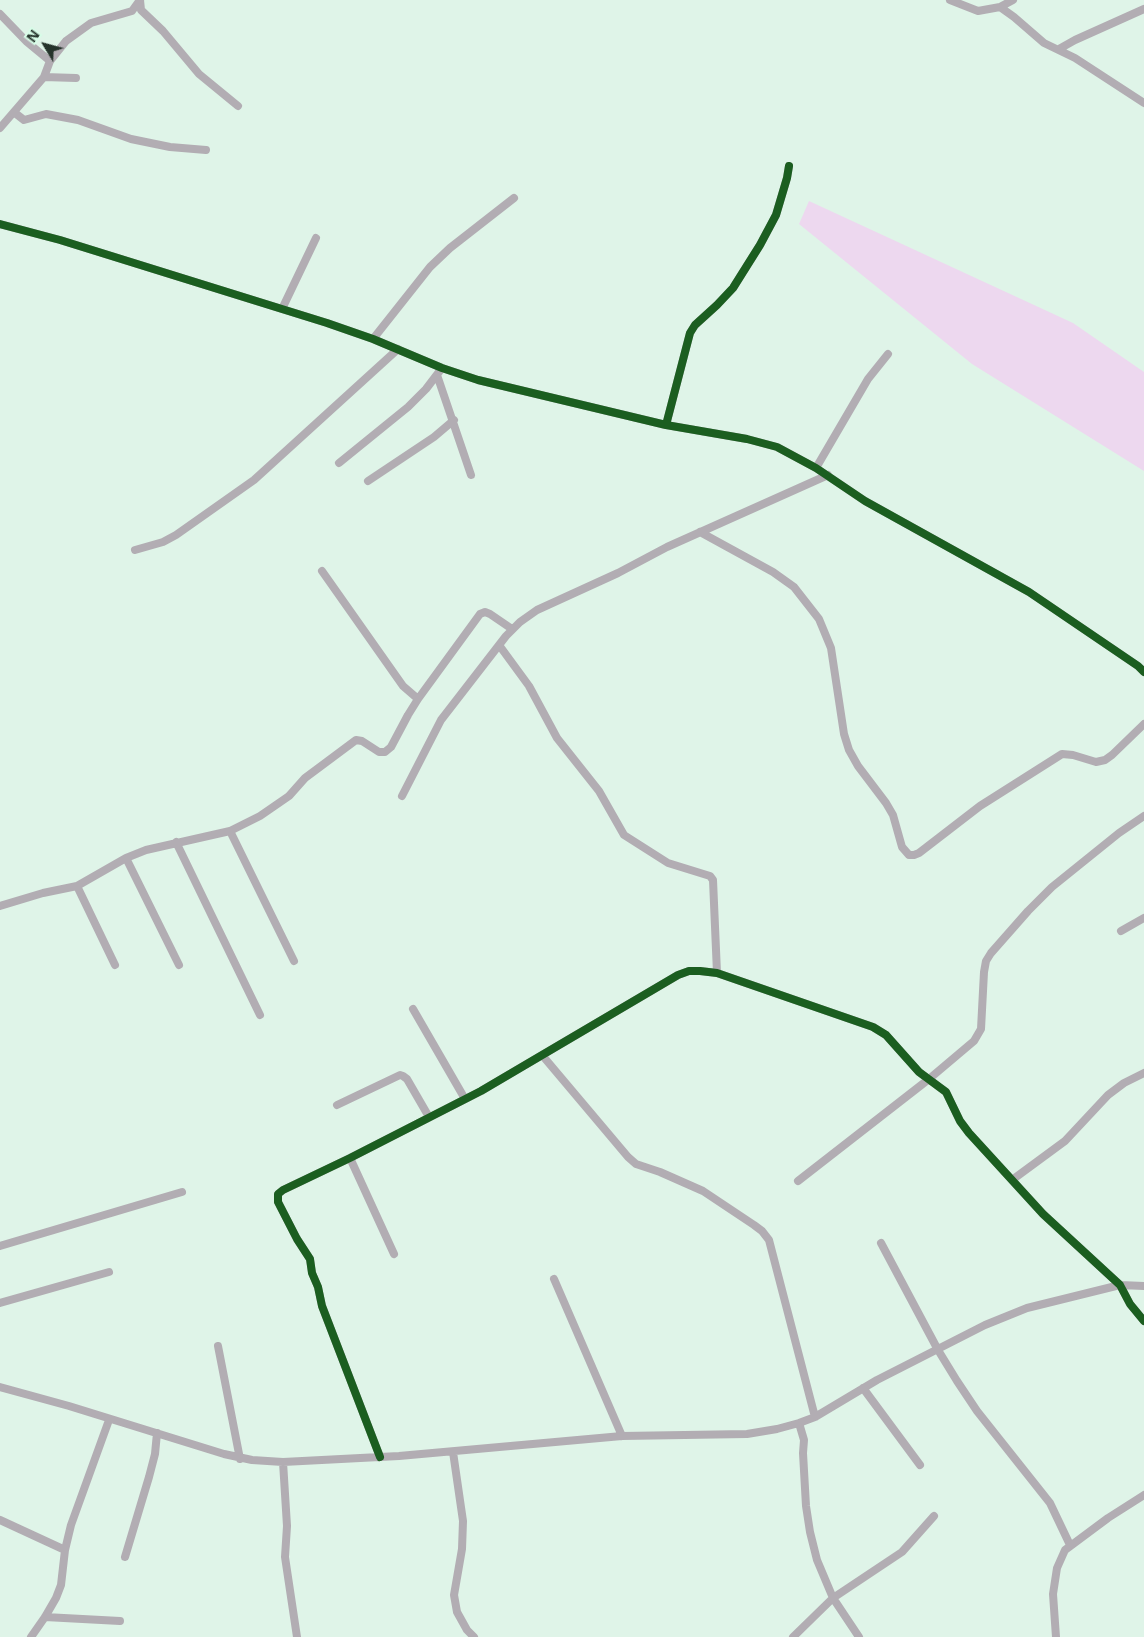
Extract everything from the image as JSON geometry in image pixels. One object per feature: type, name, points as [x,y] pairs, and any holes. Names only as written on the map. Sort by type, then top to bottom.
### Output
[{"type":"street","points":[[0,128],[44,77],[50,61],[66,41],[91,23],[132,11],[140,0]]},
{"type":"street","points":[[140,0],[141,10],[163,31],[199,74],[238,106]]},
{"type":"street","points":[[950,0],[978,11],[1000,7],[1012,0]]},
{"type":"street","points":[[1000,7],[1044,43],[1075,58],[1144,103]]},
{"type":"street","points":[[1059,49],[1144,9]]},
{"type":"street","points":[[0,14],[27,42],[50,61]]},
{"type":"street","points":[[44,77],[76,78]]},
{"type":"street","points":[[14,113],[24,120],[46,114],[78,120],[130,138],[170,147],[206,150]]},
{"type":"street","points":[[666,425],[690,333],[695,325],[733,288],[760,245],[776,215],[789,166]]},
{"type":"street","points":[[373,339],[430,267],[450,248],[514,198]]},
{"type":"street","points":[[0,224],[60,240],[282,309],[373,339],[442,368],[510,389],[666,425],[747,438],[777,447],[816,468],[865,500],[1029,592],[1142,667]]},
{"type":"street","points":[[282,309],[316,238]]},
{"type":"street","points":[[135,550],[163,542],[176,535],[254,480],[398,349]]},
{"type":"street","points":[[816,468],[864,386],[888,354]]},
{"type":"street","points":[[339,463],[408,407],[426,389],[442,368]]},
{"type":"street","points":[[437,375],[454,420],[471,475]]},
{"type":"street","points":[[368,481],[434,438],[454,420]]},
{"type":"street","points":[[402,796],[441,720],[512,629],[537,610],[618,573],[666,546],[828,476]]},
{"type":"street","points":[[700,532],[773,572],[794,588],[819,619],[831,648],[844,734],[849,750],[858,766],[886,802],[893,815],[902,847],[909,855],[914,856],[919,853],[980,806],[1062,754],[1073,755],[1096,762],[1105,760],[1144,724]]},
{"type":"street","points":[[322,571],[403,686],[418,699]]},
{"type":"street","points":[[0,906],[43,892],[77,886],[126,858],[156,847],[230,831],[260,816],[289,796],[305,778],[356,740],[362,741],[378,752],[385,752],[392,747],[418,699],[480,614],[485,612],[490,614],[512,629]]},
{"type":"street","points":[[499,646],[530,686],[557,738],[599,791],[624,835],[668,863],[710,876],[713,880],[716,973]]},
{"type":"street","points":[[798,1181],[929,1079],[974,1041],[980,1029],[984,972],[990,953],[1052,887],[1119,833],[1144,816]]},
{"type":"street","points":[[230,831],[294,961]]},
{"type":"street","points":[[176,842],[260,1015]]},
{"type":"street","points":[[126,858],[179,965]]},
{"type":"street","points":[[77,886],[115,964]]},
{"type":"street","points":[[1121,931],[1144,918]]},
{"type":"street","points":[[380,1457],[322,1306],[318,1287],[312,1273],[310,1259],[297,1239],[278,1202],[278,1194],[465,1099],[678,975],[688,971],[716,973],[873,1027],[886,1035],[910,1064],[946,1092],[960,1121],[1043,1214],[1120,1285],[1130,1304],[1144,1321]]},
{"type":"street","points":[[413,1009],[465,1099]]},
{"type":"street","points":[[542,1055],[636,1164],[660,1172],[703,1191],[754,1225],[770,1240],[815,1416]]},
{"type":"street","points":[[1012,1180],[1065,1141],[1108,1095],[1124,1083],[1144,1073]]},
{"type":"street","points":[[337,1105],[400,1076],[404,1076],[429,1117]]},
{"type":"street","points":[[350,1158],[394,1254]]},
{"type":"street","points":[[0,1246],[182,1192]]},
{"type":"street","points":[[881,1243],[938,1350],[977,1411],[1050,1503],[1070,1545]]},
{"type":"street","points":[[0,1303],[110,1272]]},
{"type":"street","points":[[554,1279],[622,1436]]},
{"type":"street","points":[[0,1388],[69,1406],[109,1420],[240,1459],[283,1462],[453,1452],[537,1442],[622,1436],[747,1434],[778,1429],[815,1416],[863,1388],[985,1325],[1028,1308],[1120,1285],[1144,1286]]},
{"type":"street","points":[[218,1346],[240,1459]]},
{"type":"street","points":[[863,1388],[920,1465]]},
{"type":"street","points":[[31,1637],[56,1598],[61,1585],[65,1550],[71,1525],[109,1420]]},
{"type":"street","points":[[799,1423],[804,1440],[806,1506],[817,1560],[833,1598],[859,1637]]},
{"type":"street","points":[[124,1557],[149,1477],[155,1454],[157,1433]]},
{"type":"street","points":[[453,1452],[463,1521],[462,1549],[454,1595],[456,1612],[467,1630],[474,1637]]},
{"type":"street","points":[[283,1462],[286,1526],[285,1557],[297,1637]]},
{"type":"street","points":[[1056,1637],[1053,1594],[1056,1568],[1060,1557],[1070,1545],[1086,1536],[1108,1518],[1144,1495]]},
{"type":"street","points":[[793,1637],[833,1598],[902,1552],[934,1516]]},
{"type":"street","points":[[0,1520],[65,1550]]},
{"type":"street","points":[[45,1617],[120,1621]]},
{"type":"shaded area","points":[[809,201],[1073,323],[1144,372],[1144,471],[972,364],[799,224]]},
{"type":"cycle path","points":[[666,425],[690,333],[695,325],[733,288],[760,245],[776,215],[789,166]]},
{"type":"cycle path","points":[[0,224],[60,240],[327,323],[478,380],[666,425],[747,439],[777,447],[816,468],[865,501],[1029,592],[1144,672]]},
{"type":"cycle path","points":[[380,1457],[322,1306],[318,1287],[312,1273],[310,1259],[297,1239],[278,1202],[278,1194],[481,1091],[678,975],[689,971],[717,973],[873,1027],[886,1035],[919,1072],[946,1092],[960,1121],[969,1133],[1043,1214],[1120,1285],[1130,1304],[1144,1321]]}]
